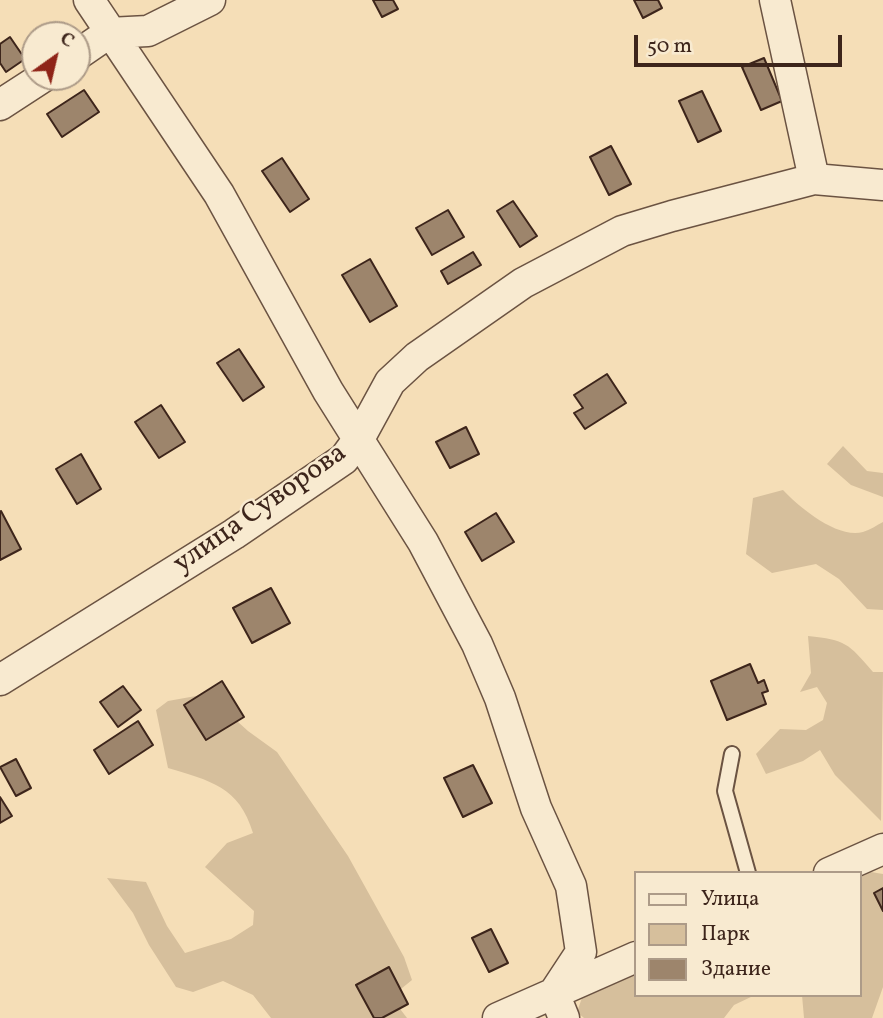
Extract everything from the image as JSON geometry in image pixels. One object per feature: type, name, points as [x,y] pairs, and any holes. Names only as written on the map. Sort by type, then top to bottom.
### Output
[{"type":"street","points":[[89,0],[219,194],[328,391],[360,437],[424,542],[477,644],[500,698],[536,808],[570,886],[581,952],[559,1006]]},
{"type":"street","points":[[91,45],[109,33],[148,31],[210,0]]},
{"type":"street","points":[[775,0],[814,179]]},
{"type":"street","points":[[0,105],[22,91]]},
{"type":"street","name":"улица Суворова","points":[[0,680],[234,534],[344,459],[360,437],[390,382],[417,357],[523,283],[622,231],[814,179],[883,185]]},
{"type":"street","points":[[834,871],[883,849]]},
{"type":"street","points":[[498,1018],[559,1006],[634,958]]},
{"type":"lane","points":[[732,754],[724,792],[747,871]]},
{"type":"green space","points":[[843,446],[867,471],[883,473],[883,497],[851,485],[827,464]]},
{"type":"green space","points":[[783,490],[808,513],[842,531],[863,532],[883,522],[883,610],[867,609],[839,579],[816,564],[772,573],[746,554],[753,498]]},
{"type":"green space","points":[[808,636],[839,642],[858,655],[873,672],[883,672],[881,821],[835,775],[820,750],[803,761],[766,774],[756,754],[780,729],[806,730],[823,720],[827,703],[817,687],[800,692],[811,673]]},
{"type":"green space","points":[[207,694],[248,731],[277,752],[348,856],[404,957],[412,980],[391,997],[407,1018],[271,1018],[253,995],[223,981],[193,992],[176,987],[149,945],[133,913],[107,878],[146,882],[167,926],[185,953],[231,939],[253,925],[254,911],[205,867],[227,843],[253,833],[247,817],[240,805],[221,788],[168,768],[156,710],[168,701]]},
{"type":"green space","points":[[862,873],[883,874],[883,987],[872,1018],[804,1018],[802,997],[862,997]]},
{"type":"green space","points":[[634,971],[634,997],[751,997],[734,1005],[724,1018],[584,1018],[577,1012],[583,995]]},
{"type":"building","points":[[373,0],[393,0],[398,9],[382,17]]},
{"type":"building","points":[[634,0],[658,0],[662,8],[643,18]]},
{"type":"building","points":[[10,37],[21,53],[21,62],[6,72],[0,63],[0,44]]},
{"type":"building","points":[[764,58],[782,101],[761,110],[742,67]]},
{"type":"building","points":[[82,91],[99,112],[62,137],[47,114]]},
{"type":"building","points":[[702,91],[721,131],[698,142],[679,101]]},
{"type":"building","points":[[611,146],[631,184],[609,195],[590,157]]},
{"type":"building","points":[[282,158],[309,199],[290,212],[262,171]]},
{"type":"building","points":[[513,201],[537,236],[520,247],[497,211]]},
{"type":"building","points":[[448,210],[464,237],[432,255],[416,228]]},
{"type":"building","points":[[473,252],[481,265],[448,284],[441,271]]},
{"type":"building","points":[[370,259],[397,306],[370,322],[342,275]]},
{"type":"building","points":[[239,349],[264,387],[243,401],[217,363]]},
{"type":"building","points":[[607,374],[626,403],[585,429],[574,413],[583,408],[574,395]]},
{"type":"building","points":[[161,405],[185,442],[159,458],[135,422]]},
{"type":"building","points":[[466,427],[479,454],[450,468],[436,442]]},
{"type":"building","points":[[81,454],[101,489],[77,504],[56,469]]},
{"type":"building","points":[[0,512],[21,549],[0,560]]},
{"type":"building","points":[[496,513],[514,542],[482,561],[465,532]]},
{"type":"building","points":[[271,588],[290,623],[252,643],[233,608]]},
{"type":"building","points":[[750,664],[758,683],[764,680],[768,691],[762,693],[766,704],[727,720],[711,681]]},
{"type":"building","points":[[222,681],[244,717],[206,740],[184,705]]},
{"type":"building","points":[[123,686],[141,710],[118,727],[100,702]]},
{"type":"building","points":[[138,721],[153,745],[109,774],[94,750]]},
{"type":"building","points":[[16,759],[31,788],[16,796],[0,767]]},
{"type":"building","points":[[473,765],[492,803],[463,817],[444,778]]},
{"type":"building","points":[[0,797],[12,816],[0,823]]},
{"type":"building","points":[[883,888],[883,911],[874,893]]},
{"type":"building","points":[[491,929],[508,963],[489,972],[472,938]]},
{"type":"building","points":[[389,967],[408,1004],[382,1018],[374,1018],[356,985]]}]
